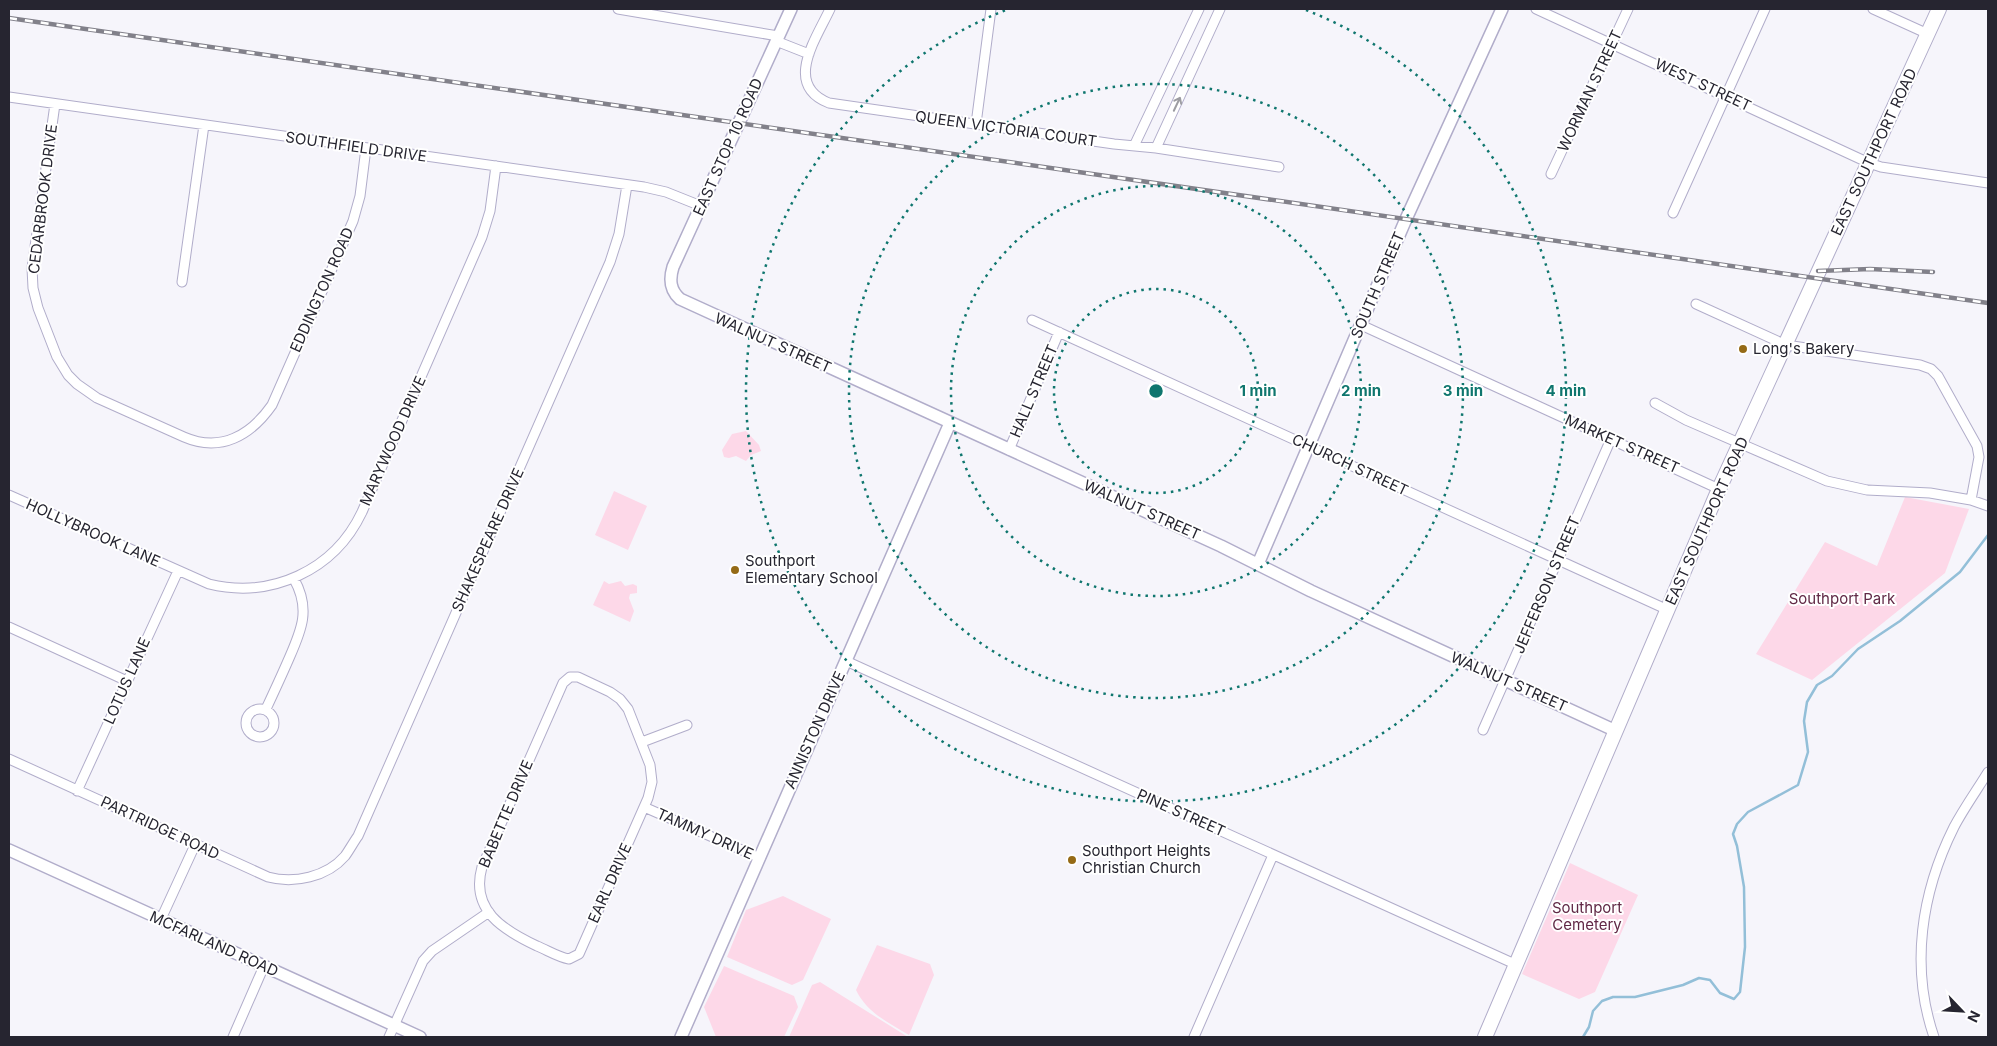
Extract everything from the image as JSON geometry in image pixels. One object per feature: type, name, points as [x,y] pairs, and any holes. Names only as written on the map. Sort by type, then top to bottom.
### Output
[{"type":"main road","name":"EAST SOUTHPORT ROAD","points":[[1485,1037],[1740,443],[1939,9]]},
{"type":"street","points":[[618,9],[777,38],[809,54]]},
{"type":"street","name":"EAST STOP 10 ROAD","points":[[672,287],[671,274],[673,267],[791,9]]},
{"type":"street","name":"QUEEN VICTORIA COURT","points":[[830,9],[804,68],[805,78],[811,91],[824,101],[832,104],[1156,148],[1278,167]]},
{"type":"street","points":[[976,124],[991,9]]},
{"type":"street","points":[[1134,146],[1199,9]]},
{"type":"street","points":[[1156,148],[1220,9]]},
{"type":"street","name":"SOUTH STREET","points":[[1258,564],[1406,219],[1502,9]]},
{"type":"street","name":"WEST STREET","points":[[1536,9],[1869,163],[1881,167],[1988,184]]},
{"type":"street","name":"WORMAN STREET","points":[[1551,174],[1628,9]]},
{"type":"street","points":[[1673,212],[1765,9]]},
{"type":"street","points":[[1872,9],[1928,34]]},
{"type":"street","name":"SOUTHFIELD DRIVE","points":[[9,97],[628,185],[666,192],[702,206]]},
{"type":"street","name":"CEDARBROOK DRIVE","points":[[55,104],[32,268],[35,300],[61,364],[73,381],[90,394],[192,440],[209,443],[222,442],[241,435],[257,424]]},
{"type":"street","points":[[182,282],[204,126]]},
{"type":"street","name":"EDDINGTON ROAD","points":[[257,424],[273,402],[350,229],[360,196],[366,148]]},
{"type":"street","name":"MARYWOOD DRIVE","points":[[178,571],[209,584],[232,588],[263,588],[294,579],[308,572],[329,556],[345,539],[358,520],[482,236],[491,203],[496,166]]},
{"type":"street","name":"SHAKESPEARE DRIVE","points":[[314,875],[329,868],[342,858],[358,836],[610,262],[619,234],[628,185]]},
{"type":"street","name":"WALNUT STREET","points":[[672,287],[676,296],[685,302],[1258,564],[1311,591],[1616,731]]},
{"type":"street","points":[[1696,304],[1786,345],[1928,367],[1938,376],[1976,444],[1979,457],[1970,500]]},
{"type":"street","name":"CHURCH STREET","points":[[1032,320],[1668,610]]},
{"type":"street","name":"MARKET STREET","points":[[1361,325],[1720,489]]},
{"type":"street","name":"HALL STREET","points":[[1009,450],[1060,332]]},
{"type":"street","points":[[1654,403],[1686,420],[1816,476],[1843,485],[1867,490],[1930,494],[1970,500],[1988,506]]},
{"type":"street","name":"ANNISTON DRIVE","points":[[681,1037],[950,423]]},
{"type":"street","name":"JEFFERSON STREET","points":[[1483,730],[1610,439]]},
{"type":"street","name":"HOLLYBROOK LANE","points":[[9,495],[178,571]]},
{"type":"street","name":"LOTUS LANE","points":[[78,791],[178,571]]},
{"type":"street","points":[[266,709],[301,632],[303,605],[294,579]]},
{"type":"street","points":[[9,627],[127,681]]},
{"type":"street","name":"PINE STREET","points":[[846,661],[1517,964]]},
{"type":"street","name":"TAMMY DRIVE","points":[[568,678],[578,677],[617,696],[630,712],[648,757],[651,773],[651,786],[644,807],[760,858]]},
{"type":"street","name":"BABETTE DRIVE","points":[[488,912],[479,887],[482,866],[563,683],[568,678]]},
{"type":"street","points":[[642,742],[687,725]]},
{"type":"street","name":"PARTRIDGE ROAD","points":[[9,759],[268,877],[295,880],[314,875]]},
{"type":"street","points":[[1934,1037],[1925,1007],[1921,977],[1922,937],[1927,902],[1936,868],[1949,839],[1988,772]]},
{"type":"street","name":"EARL DRIVE","points":[[488,912],[498,924],[514,935],[565,958],[574,958],[579,954],[644,807]]},
{"type":"street","points":[[161,919],[195,845]]},
{"type":"street","name":"MCFARLAND ROAD","points":[[9,850],[420,1037]]},
{"type":"street","points":[[1194,1037],[1273,855]]},
{"type":"street","points":[[389,1037],[423,961],[432,951],[488,912]]},
{"type":"street","points":[[233,1037],[264,966]]},
{"type":"green space","points":[[746,431],[759,445],[761,451],[751,455],[746,461],[736,456],[724,457],[722,450],[732,434]]},
{"type":"green space","points":[[614,491],[647,506],[628,550],[595,535]]},
{"type":"green space","name":"Southport Park","points":[[1905,497],[1969,509],[1945,573],[1812,680],[1756,654],[1825,542],[1877,566]]},
{"type":"green space","points":[[604,581],[609,584],[621,581],[625,586],[633,584],[637,586],[637,593],[630,594],[629,598],[634,611],[630,622],[593,605]]},
{"type":"green space","name":"Southport Cemetery","points":[[1570,863],[1638,895],[1595,992],[1579,999],[1522,974]]},
{"type":"green space","points":[[783,896],[831,919],[803,980],[792,985],[727,957],[746,910]]},
{"type":"green space","points":[[877,945],[930,964],[934,975],[909,1035],[886,1022],[872,1011],[856,990]]},
{"type":"green space","points":[[724,966],[794,996],[798,1007],[784,1037],[716,1037],[704,1007]]},
{"type":"green space","points":[[820,982],[908,1037],[789,1037],[812,985]]},
{"type":"waterway","points":[[1583,1037],[1589,1027],[1593,1011],[1602,1001],[1613,997],[1635,997],[1683,985],[1699,978],[1710,980],[1720,993],[1734,999],[1740,992],[1745,947],[1744,887],[1733,834],[1737,824],[1748,812],[1798,785],[1808,752],[1804,721],[1807,702],[1817,685],[1832,676],[1858,649],[1900,621],[1960,572],[1988,535]]},
{"type":"railway","points":[[9,18],[1988,303]]},
{"type":"railway","points":[[1818,271],[1870,269],[1933,272]]},
{"type":"place","name":"Long's Bakery","points":[[1743,349]]},
{"type":"place","name":"Southport Elementary School","points":[[735,570]]},
{"type":"place","name":"Southport Heights Christian Church","points":[[1072,860]]}]
